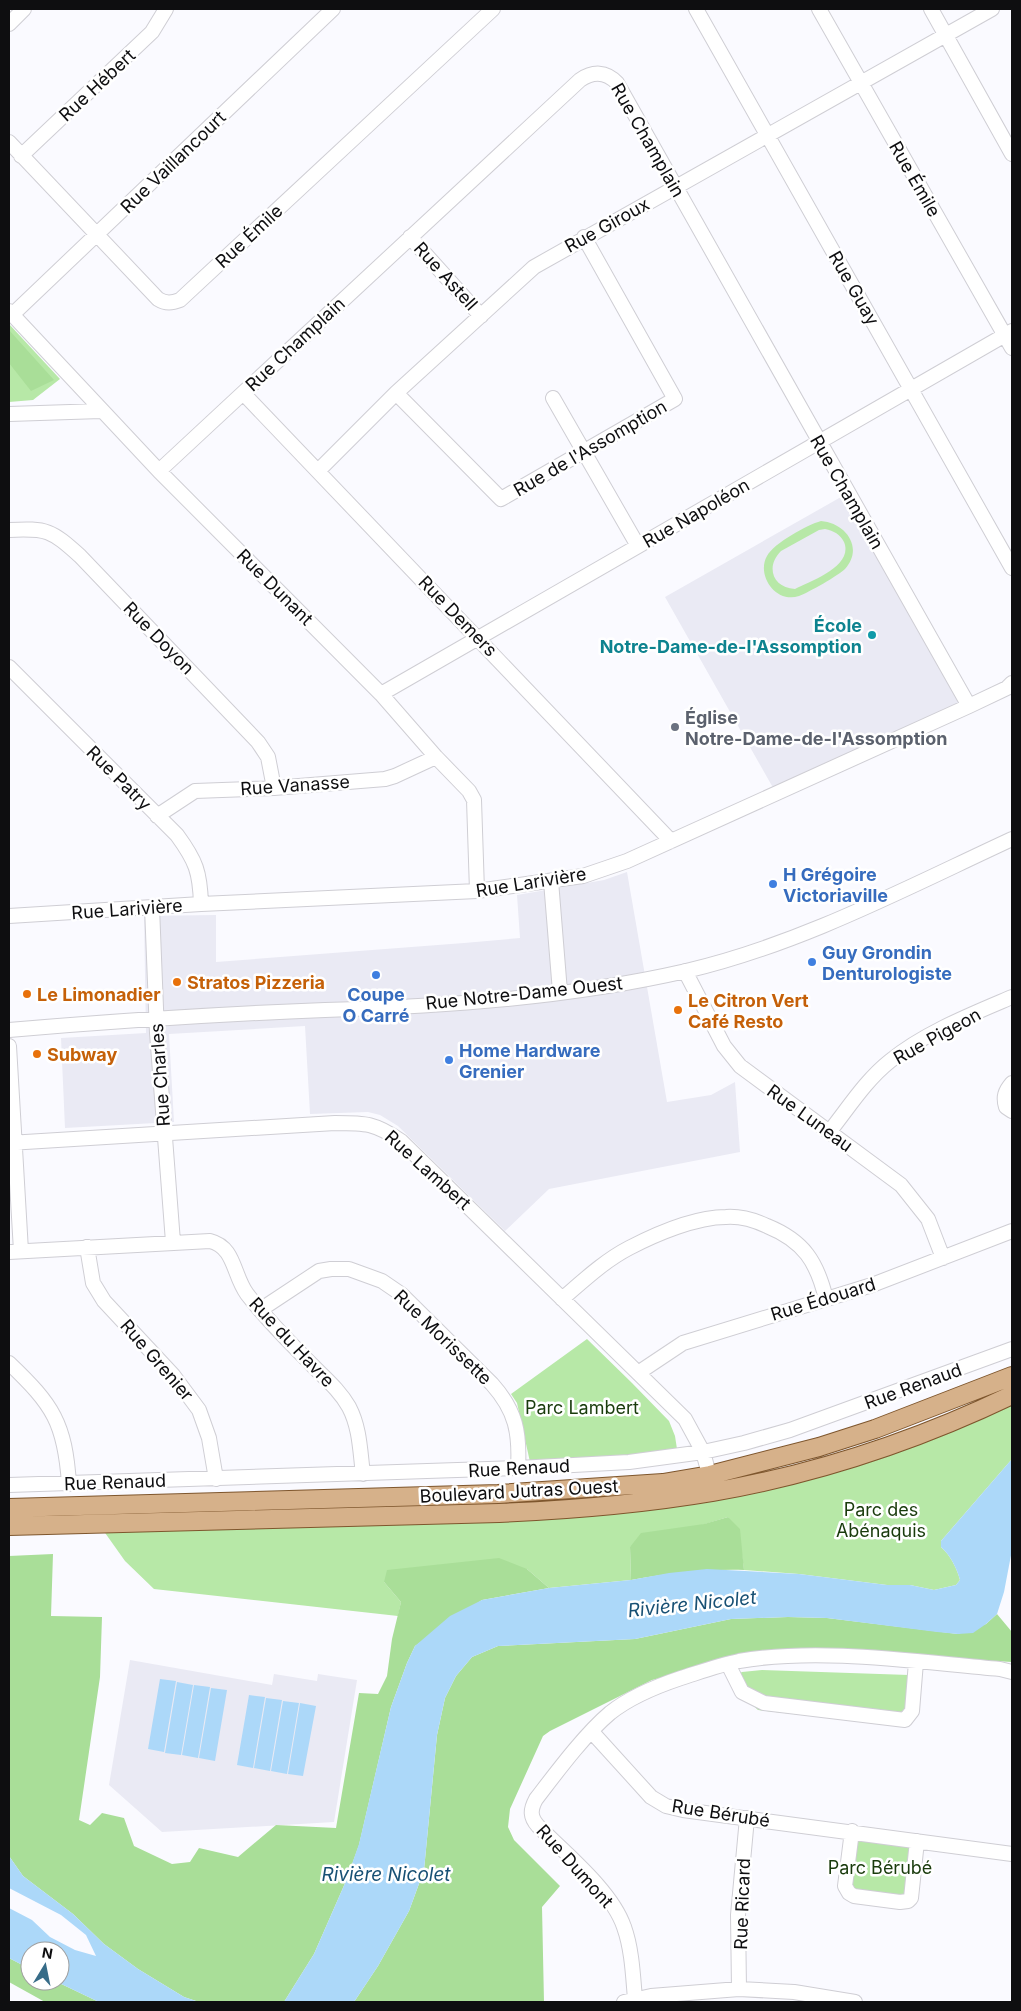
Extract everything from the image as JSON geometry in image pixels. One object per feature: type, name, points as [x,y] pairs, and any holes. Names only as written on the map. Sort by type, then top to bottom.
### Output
[{"type":"main road","name":"Boulevard Jutras Ouest","points":[[9,1508],[555,1491],[663,1483],[712,1483],[875,1429],[1012,1376]]},
{"type":"main road","name":"Boulevard Jutras Ouest","points":[[9,1526],[542,1511],[622,1504],[712,1483],[812,1469],[876,1450],[1012,1395]]},
{"type":"street","points":[[9,24],[24,9]]},
{"type":"street","name":"Rue Hébert","points":[[21,156],[152,32],[166,9]]},
{"type":"street","name":"Rue Émile","points":[[9,142],[158,298],[163,302],[171,304],[180,300],[493,9]]},
{"type":"street","name":"Rue Guay","points":[[696,9],[1012,568]]},
{"type":"street","name":"Rue Émile","points":[[818,9],[1008,333],[1012,348]]},
{"type":"street","points":[[930,9],[1012,154]]},
{"type":"street","name":"Rue Giroux","points":[[318,471],[396,392],[534,267],[584,237],[992,9]]},
{"type":"street","name":"Rue Vaillancourt","points":[[10,313],[96,235],[329,10]]},
{"type":"street","name":"Rue Champlain","points":[[159,471],[580,80],[591,74],[604,74],[617,83],[969,706]]},
{"type":"street","name":"Rue Astell","points":[[410,237],[481,316]]},
{"type":"street","name":"Rue de l'Assomption","points":[[396,392],[500,499],[675,399],[584,237]]},
{"type":"street","name":"Rue Dunant","points":[[10,313],[159,471],[381,694],[436,757],[470,791],[474,800],[477,891]]},
{"type":"street","name":"Rue Napoléon","points":[[381,694],[1008,333]]},
{"type":"street","name":"Rue Demers","points":[[243,392],[671,841]]},
{"type":"street","points":[[553,398],[638,546]]},
{"type":"street","points":[[9,414],[101,411]]},
{"type":"street","name":"Rue Doyon","points":[[9,530],[41,530],[56,535],[80,556],[258,742],[268,756],[274,788]]},
{"type":"street","name":"Rue Patry","points":[[9,667],[177,835],[189,851],[198,872],[201,904]]},
{"type":"street","name":"Rue Larivière","points":[[9,916],[201,904],[477,891],[584,876],[609,868],[671,841],[969,706],[1007,688],[1012,683]]},
{"type":"street","name":"Rue Vanasse","points":[[157,816],[195,791],[274,788],[384,779],[395,776],[436,757]]},
{"type":"street","name":"Rue Notre-Dame Ouest","points":[[9,1030],[156,1019],[362,1010],[506,999],[618,984],[685,971],[767,947],[850,914],[1012,839]]},
{"type":"street","points":[[551,881],[560,992]]},
{"type":"street","name":"Rue Charles","points":[[152,907],[156,1019],[173,1242]]},
{"type":"street","name":"Rue Luneau","points":[[685,971],[724,1046],[740,1066],[901,1185],[928,1219],[943,1258]]},
{"type":"street","name":"Rue Pigeon","points":[[830,1131],[859,1094],[885,1066],[900,1054],[952,1024],[1012,997]]},
{"type":"street","points":[[9,1046],[15,1251]]},
{"type":"street","points":[[1012,1083],[1005,1092],[1004,1101],[1006,1107],[1012,1111]]},
{"type":"street","name":"Rue Lambert","points":[[11,1143],[335,1123],[378,1126],[401,1141],[685,1419],[703,1452],[712,1483]]},
{"type":"street","points":[[562,1299],[603,1264],[629,1248],[685,1225],[726,1217],[754,1220],[794,1239],[810,1257],[820,1275],[826,1299]]},
{"type":"street","name":"Rue Édouard","points":[[638,1373],[682,1343],[872,1285],[1012,1231]]},
{"type":"street","name":"Rue du Havre","points":[[15,1251],[173,1242],[210,1241],[219,1243],[229,1252],[242,1286],[260,1310],[330,1381],[344,1399],[356,1424],[363,1474]]},
{"type":"street","name":"Rue Grenier","points":[[87,1247],[93,1283],[104,1302],[173,1375],[199,1410],[209,1438],[216,1479]]},
{"type":"street","name":"Rue Morissette","points":[[260,1310],[310,1276],[331,1269],[350,1269],[382,1281],[392,1287],[485,1378],[506,1402],[514,1416],[518,1431],[518,1468]]},
{"type":"street","name":"Rue Renaud","points":[[9,1485],[518,1468],[629,1462],[703,1452],[778,1434],[1012,1349]]},
{"type":"street","points":[[9,1363],[55,1414],[65,1442],[69,1484]]},
{"type":"street","points":[[592,1732],[610,1713],[652,1689],[728,1664],[767,1658],[827,1655],[1000,1669],[1012,1672]]},
{"type":"street","points":[[728,1664],[742,1692],[764,1703],[904,1720],[912,1711],[916,1662]]},
{"type":"street","name":"Rue Bérubé","points":[[592,1732],[651,1797],[666,1806],[1012,1854]]},
{"type":"street","name":"Rue Dumont","points":[[592,1732],[536,1799],[532,1808],[533,1820],[598,1887],[619,1916],[628,1943],[630,2001]]},
{"type":"street","name":"Rue Ricard","points":[[739,1989],[738,1914],[746,1818]]},
{"type":"street","points":[[852,1831],[845,1886],[848,1893],[854,1896],[900,1902],[908,1901],[911,1898],[917,1841]]},
{"type":"street","points":[[630,2001],[651,1996],[739,1989],[794,1992],[820,2000],[855,2002]]},
{"type":"shaded area","points":[[848,493],[969,706],[776,793],[665,597]]},
{"type":"shaded area","points":[[627,872],[667,1102],[711,1095],[735,1082],[740,1152],[549,1189],[505,1231],[398,1126],[380,1115],[368,1112],[310,1114],[305,1026],[169,1034],[174,1122],[65,1128],[61,1038],[146,1033],[144,916],[216,915],[216,962],[520,938],[517,895],[604,880]]},
{"type":"shaded area","points":[[130,1660],[272,1685],[274,1674],[317,1681],[318,1674],[357,1680],[334,1822],[162,1832],[109,1785]]},
{"type":"green space","points":[[9,324],[60,379],[33,400],[9,402]]},
{"type":"green space","points":[[9,330],[54,380],[31,391],[9,363]]},
{"type":"green space","points":[[821,521],[830,523],[838,526],[845,532],[850,538],[852,545],[853,553],[850,561],[842,572],[809,591],[799,596],[783,596],[770,586],[766,579],[764,564],[767,556],[783,540]],"holes":[[[825,529],[839,535],[844,542],[845,551],[843,558],[829,572],[795,589],[781,585],[774,576],[773,564],[776,557],[781,551],[819,530]]]},
{"type":"green space","name":"Parc Lambert","points":[[587,1339],[669,1421],[675,1436],[677,1449],[632,1455],[530,1462],[517,1403],[511,1394]]},
{"type":"green space","name":"Parc des Abénaquis","points":[[1012,1402],[1012,1459],[941,1541],[941,1547],[953,1562],[960,1580],[956,1585],[934,1590],[910,1585],[887,1585],[799,1574],[744,1570],[742,1555],[728,1517],[630,1547],[631,1580],[549,1588],[527,1569],[384,1582],[401,1602],[398,1616],[154,1589],[125,1561],[103,1530],[544,1519],[710,1499]]},
{"type":"green space","points":[[728,1517],[740,1529],[744,1570],[688,1572],[631,1580],[630,1547],[641,1533],[704,1524]]},
{"type":"green space","points":[[53,1554],[51,1616],[102,1617],[100,1677],[79,1820],[90,1825],[102,1813],[124,1818],[134,1846],[172,1864],[190,1862],[199,1848],[238,1857],[276,1825],[336,1828],[359,1693],[378,1694],[387,1676],[392,1639],[401,1602],[384,1582],[387,1570],[499,1558],[527,1569],[549,1588],[482,1600],[415,1646],[391,1707],[359,1845],[346,1881],[314,1954],[284,2002],[199,2002],[184,1997],[138,1969],[104,1944],[73,1914],[23,1876],[9,1856],[9,1556]]},
{"type":"green space","points":[[997,1614],[1012,1632],[1012,1662],[825,1651],[730,1660],[652,1680],[550,1731],[543,1736],[510,1809],[508,1827],[514,1840],[560,1886],[542,1907],[544,2002],[354,2002],[378,1966],[409,1911],[424,1870],[437,1735],[445,1698],[456,1676],[472,1657],[498,1646],[635,1639],[731,1619],[827,1618],[958,1634],[986,1624]]},
{"type":"green space","points":[[762,1670],[909,1675],[906,1718],[892,1725],[758,1710],[748,1701],[734,1676],[742,1672]]},
{"type":"green space","name":"Parc Bérubé","points":[[852,1831],[917,1841],[911,1898],[854,1896],[846,1877]]},
{"type":"green space","points":[[9,1958],[20,1964],[20,1988],[9,1982]]},
{"type":"green space","points":[[70,1988],[99,2002],[45,2002],[25,1991],[70,1991]]},
{"type":"water","name":"Rivière Nicolet","points":[[1012,1459],[1012,1550],[1004,1592],[997,1614],[973,1633],[937,1632],[827,1618],[731,1619],[635,1639],[498,1646],[472,1657],[456,1676],[445,1698],[437,1735],[424,1870],[409,1911],[378,1966],[354,2002],[284,2002],[314,1954],[346,1881],[359,1844],[391,1707],[407,1663],[415,1646],[450,1616],[482,1600],[549,1588],[631,1580],[707,1569],[799,1574],[887,1585],[910,1585],[934,1590],[956,1585],[960,1580],[959,1575],[950,1558],[941,1547],[941,1541]]},
{"type":"water","points":[[160,1679],[176,1681],[164,1752],[148,1749]]},
{"type":"water","points":[[177,1682],[193,1685],[181,1755],[165,1753]]},
{"type":"water","points":[[194,1685],[210,1687],[198,1758],[182,1755]]},
{"type":"water","points":[[211,1688],[227,1690],[215,1761],[199,1758]]},
{"type":"water","points":[[249,1695],[265,1697],[253,1768],[237,1765]]},
{"type":"water","points":[[266,1698],[282,1700],[270,1771],[254,1768]]},
{"type":"water","points":[[283,1701],[299,1703],[287,1774],[271,1771]]},
{"type":"water","points":[[300,1703],[316,1706],[303,1776],[288,1774]]},
{"type":"water","points":[[9,1856],[23,1876],[73,1914],[104,1944],[138,1969],[184,1997],[199,2002],[99,2002],[70,1988],[70,1947],[96,1956],[86,1935],[61,1915],[9,1888]]},
{"type":"water","points":[[9,1908],[32,1920],[50,1937],[58,1941],[20,1941],[20,1964],[9,1958]]},
{"type":"place","name":"École Notre-Dame-de-l'Assomption","points":[[872,635]]},
{"type":"place","name":"Église Notre-Dame-de-l'Assomption","points":[[675,727]]},
{"type":"place","name":"H Grégoire Victoriaville","points":[[773,884]]},
{"type":"place","name":"Guy Grondin Denturologiste","points":[[812,962]]},
{"type":"place","name":"Coupe O Carré","points":[[376,975]]},
{"type":"place","name":"Stratos Pizzeria","points":[[177,982]]},
{"type":"place","name":"Le Limonadier","points":[[27,994]]},
{"type":"place","name":"Le Citron Vert Café Resto","points":[[678,1010]]},
{"type":"place","name":"Subway","points":[[37,1054]]},
{"type":"place","name":"Home Hardware Grenier","points":[[449,1060]]}]
